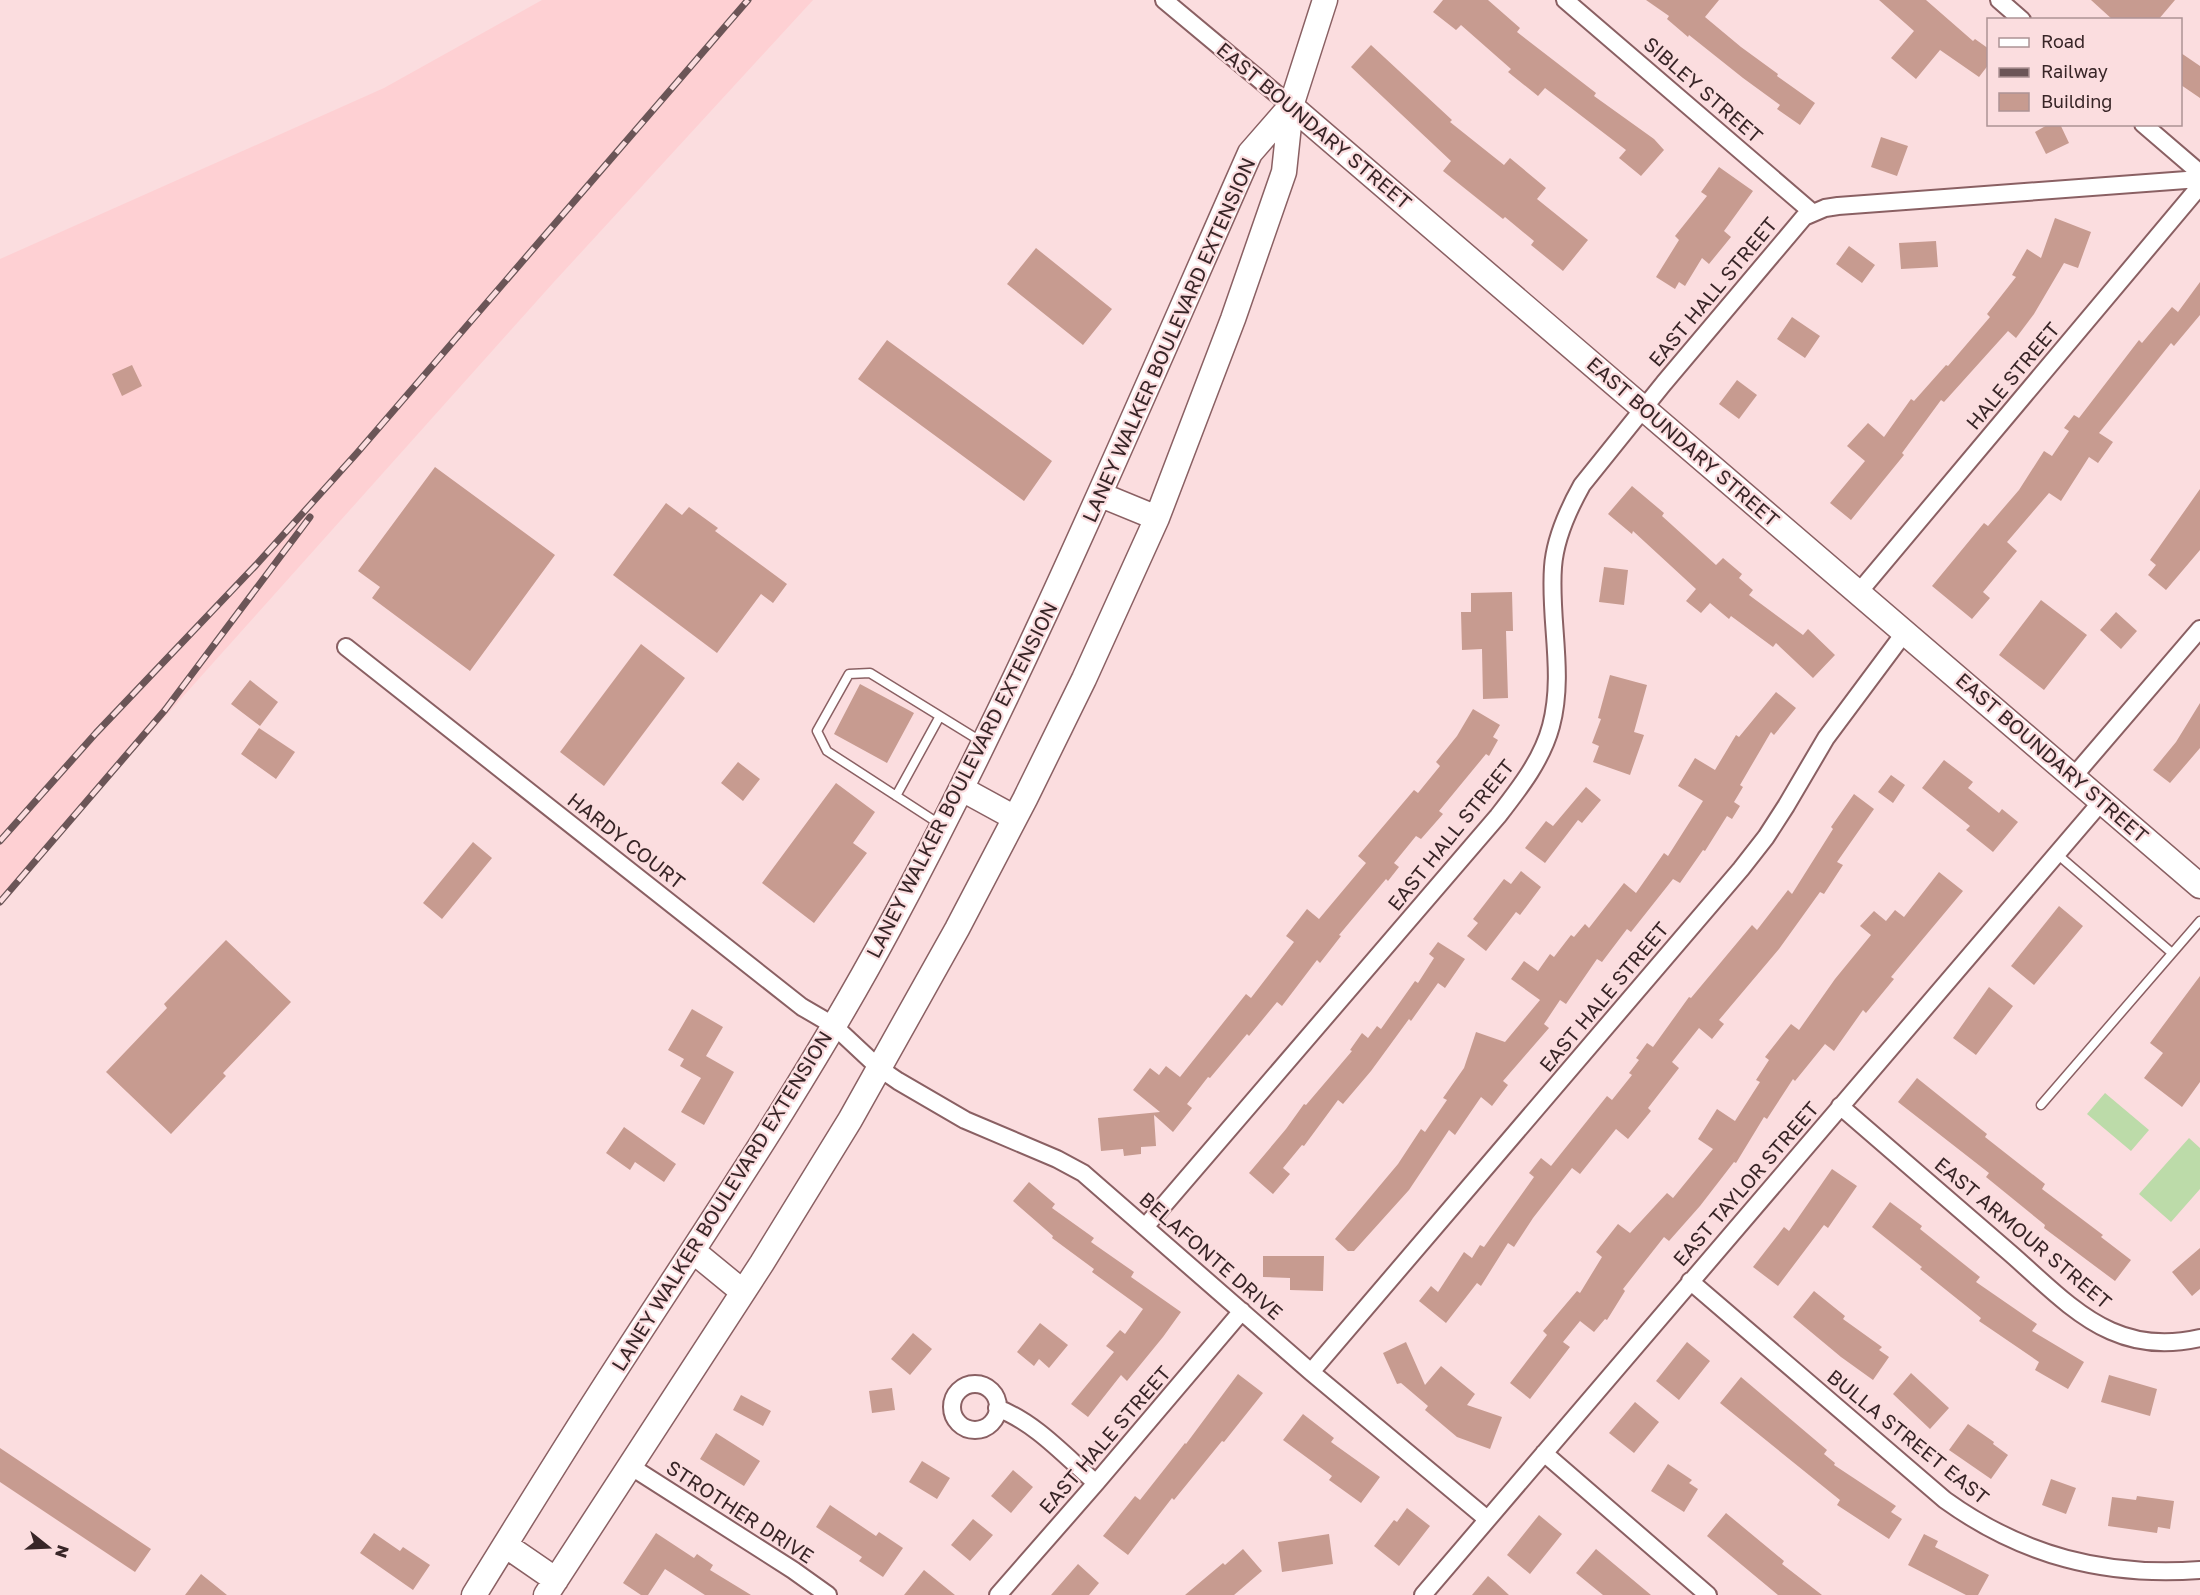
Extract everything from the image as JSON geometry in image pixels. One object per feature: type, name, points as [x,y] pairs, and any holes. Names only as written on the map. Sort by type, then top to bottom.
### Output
[{"type":"main road","points":[[1291,106],[1324,0]]},
{"type":"main road","name":"EAST BOUNDARY STREET","points":[[1291,106],[2200,886]]},
{"type":"main road","name":"LANEY WALKER BOULEVARD EXTENSION","points":[[474,1595],[601,1392],[782,1113],[889,928],[985,744],[1101,495],[1250,153],[1291,106]]},
{"type":"main road","name":"LANEY WALKER BOULEVARD EXTENSION","points":[[551,1587],[743,1292],[850,1120],[957,929],[1015,818],[1084,679],[1157,518],[1221,352],[1284,172],[1291,106]]},
{"type":"main road","points":[[1101,495],[1157,518]]},
{"type":"main road","points":[[962,789],[1015,818]]},
{"type":"main road","points":[[693,1251],[743,1292]]},
{"type":"main road","points":[[505,1545],[551,1587]]},
{"type":"street","name":"EAST BOUNDARY STREET","points":[[1164,0],[1291,106]]},
{"type":"street","name":"SIBLEY STREET","points":[[1565,0],[1813,213]]},
{"type":"street","points":[[1999,0],[2020,18]]},
{"type":"street","points":[[2145,126],[2200,173]]},
{"type":"street","name":"EAST HALL STREET","points":[[1145,1227],[1498,816],[1533,769],[1551,728],[1556,703],[1558,678],[1553,613],[1553,566],[1565,519],[1582,485],[1804,217],[1825,208],[1838,206],[2200,179]]},
{"type":"street","name":"HALE STREET","points":[[1859,592],[2200,186]]},
{"type":"street","points":[[2073,777],[2200,629]]},
{"type":"street","name":"EAST HALE STREET","points":[[1311,1372],[1741,869],[1781,814],[1826,738],[1905,632]]},
{"type":"street","name":"HARDY COURT","points":[[346,647],[802,1007],[833,1024],[879,1068]]},
{"type":"street","name":"EAST TAYLOR STREET","points":[[1424,1595],[2102,801]]},
{"type":"street","name":"BELAFONTE DRIVE","points":[[879,1068],[965,1120],[1057,1159],[1083,1173],[1311,1372],[1487,1519]]},
{"type":"street","name":"EAST ARMOUR STREET","points":[[1840,1106],[2049,1287],[2088,1317],[2110,1330],[2132,1338],[2157,1343],[2179,1343],[2200,1338]]},
{"type":"street","name":"BULLA STREET EAST","points":[[1690,1281],[1945,1500],[1972,1520],[2031,1547],[2094,1566],[2154,1573],[2200,1570]]},
{"type":"street","name":"EAST HALE STREET","points":[[998,1595],[1242,1311]]},
{"type":"street","points":[[997,1408],[1010,1413],[1038,1432],[1096,1483]]},
{"type":"street","points":[[1544,1453],[1708,1595]]},
{"type":"street","name":"STROTHER DRIVE","points":[[630,1466],[828,1595]]},
{"type":"lane","points":[[943,826],[826,751],[816,731],[849,674],[870,673],[985,744]]},
{"type":"lane","points":[[896,796],[940,716]]},
{"type":"lane","points":[[2057,854],[2172,953]]},
{"type":"lane","points":[[2041,1105],[2200,921]]},
{"type":"shaded area","points":[[542,0],[813,0],[553,283],[0,901],[0,259],[384,88]]},
{"type":"green space","points":[[2105,1093],[2149,1130],[2131,1151],[2087,1114]]},
{"type":"green space","points":[[2189,1138],[2200,1148],[2200,1189],[2171,1222],[2139,1194]]},
{"type":"building","points":[[1443,0],[1488,0],[1520,28],[1517,32],[1596,93],[1594,96],[1654,139],[1664,150],[1641,176],[1619,158],[1626,150],[1545,88],[1538,96],[1508,72],[1511,69],[1461,25],[1456,30],[1433,12]]},
{"type":"building","points":[[1646,0],[1719,0],[1705,17],[1778,74],[1777,76],[1815,103],[1800,125],[1777,109],[1780,105],[1689,35],[1688,37],[1667,19],[1669,16]]},
{"type":"building","points":[[1879,0],[1926,0],[1973,41],[1975,39],[1987,48],[1987,67],[1979,77],[1940,50],[1916,79],[1891,58],[1914,31]]},
{"type":"building","points":[[2091,0],[2175,0],[2160,18],[2111,18]]},
{"type":"building","points":[[1371,45],[1452,120],[1450,122],[1504,165],[1510,158],[1546,188],[1537,199],[1588,240],[1563,271],[1531,245],[1534,241],[1443,171],[1451,161],[1351,67]]},
{"type":"building","points":[[2182,54],[2200,66],[2200,98],[2182,86]]},
{"type":"building","points":[[2046,126],[2061,126],[2069,143],[2046,154],[2035,132]]},
{"type":"building","points":[[1881,137],[1908,146],[1897,176],[1871,167]]},
{"type":"building","points":[[1719,167],[1753,191],[1724,231],[1731,237],[1709,264],[1702,258],[1685,286],[1679,282],[1675,289],[1656,277],[1679,240],[1675,236],[1707,196],[1701,192]]},
{"type":"building","points":[[2055,218],[2091,232],[2078,268],[2064,263],[2034,314],[2016,338],[2008,331],[1944,402],[1941,400],[1902,453],[1904,455],[1851,520],[1830,503],[1865,461],[1847,446],[1868,423],[1884,437],[1911,399],[1914,401],[1946,365],[1948,366],[1990,317],[1987,314],[2016,277],[2012,275],[2027,249],[2041,258]]},
{"type":"building","points":[[1936,241],[1938,267],[1901,269],[1899,243]]},
{"type":"building","points":[[1849,246],[1875,265],[1862,283],[1836,264]]},
{"type":"building","points":[[1036,248],[1112,309],[1083,345],[1007,284]]},
{"type":"building","points":[[2200,282],[2200,315],[2174,346],[2171,343],[2099,433],[2113,442],[2098,463],[2089,457],[2061,501],[2049,493],[2007,542],[2017,551],[1983,592],[1990,598],[1972,619],[1932,586],[1984,523],[1988,526],[2019,490],[2044,451],[2052,456],[2069,431],[2064,428],[2074,415],[2079,418],[2139,340],[2142,343],[2172,307],[2178,312]]},
{"type":"building","points":[[1792,317],[1820,336],[1805,358],[1777,339]]},
{"type":"building","points":[[887,340],[1052,461],[1024,501],[858,379]]},
{"type":"building","points":[[132,365],[142,386],[122,396],[112,374]]},
{"type":"building","points":[[1737,380],[1757,395],[1739,419],[1719,404]]},
{"type":"building","points":[[435,467],[555,555],[470,671],[372,598],[380,587],[358,571]]},
{"type":"building","points":[[1632,486],[1664,513],[1662,516],[1716,565],[1723,558],[1742,574],[1739,578],[1753,590],[1749,595],[1803,635],[1808,629],[1835,655],[1813,678],[1776,643],[1773,647],[1731,616],[1729,619],[1710,603],[1701,613],[1686,601],[1696,589],[1633,531],[1632,534],[1608,514]]},
{"type":"building","points":[[2200,489],[2200,550],[2166,590],[2148,575],[2156,565],[2150,560]]},
{"type":"building","points":[[666,503],[682,515],[689,507],[718,528],[715,531],[787,584],[773,603],[761,594],[717,653],[613,575]]},
{"type":"building","points":[[1604,567],[1628,570],[1624,605],[1599,602]]},
{"type":"building","points":[[1512,592],[1513,631],[1506,631],[1508,698],[1483,699],[1482,649],[1462,650],[1461,612],[1471,612],[1471,593]]},
{"type":"building","points":[[2041,600],[2087,635],[2044,690],[1999,655]]},
{"type":"building","points":[[2116,612],[2137,631],[2121,649],[2100,630]]},
{"type":"building","points":[[641,644],[685,678],[604,786],[560,752]]},
{"type":"building","points":[[1610,675],[1647,685],[1634,732],[1644,735],[1630,775],[1593,762],[1599,746],[1592,743],[1601,719],[1598,718]]},
{"type":"building","points":[[250,680],[278,702],[260,726],[231,704]]},
{"type":"building","points":[[860,684],[914,713],[887,763],[834,734]]},
{"type":"building","points":[[1776,692],[1796,708],[1774,735],[1771,732],[1740,785],[1743,787],[1734,802],[1740,806],[1732,819],[1727,816],[1705,851],[1703,850],[1680,883],[1673,879],[1631,932],[1627,929],[1602,962],[1597,959],[1566,1004],[1560,1000],[1544,1024],[1549,1028],[1503,1081],[1508,1085],[1492,1106],[1481,1097],[1455,1135],[1449,1130],[1409,1190],[1354,1251],[1348,1251],[1335,1239],[1398,1164],[1421,1129],[1425,1132],[1447,1100],[1443,1098],[1464,1068],[1476,1032],[1505,1042],[1540,1000],[1511,979],[1524,961],[1538,971],[1550,954],[1554,957],[1571,935],[1574,937],[1585,924],[1589,928],[1624,883],[1636,893],[1664,853],[1668,856],[1703,801],[1678,786],[1695,758],[1715,770],[1736,735],[1739,737]]},
{"type":"building","points":[[2200,703],[2200,748],[2170,783],[2153,770],[2176,742]]},
{"type":"building","points":[[1473,709],[1500,725],[1493,737],[1498,740],[1489,756],[1486,754],[1439,811],[1443,814],[1421,839],[1416,836],[1394,863],[1399,867],[1388,881],[1386,879],[1339,935],[1341,936],[1320,963],[1317,960],[1282,1006],[1277,1002],[1249,1036],[1247,1034],[1210,1078],[1208,1077],[1187,1104],[1192,1108],[1173,1132],[1154,1115],[1156,1146],[1141,1147],[1141,1154],[1124,1156],[1123,1149],[1101,1151],[1098,1118],[1160,1112],[1133,1090],[1150,1068],[1159,1075],[1166,1066],[1180,1077],[1246,994],[1251,998],[1294,942],[1286,936],[1307,909],[1319,919],[1366,863],[1358,856],[1414,790],[1418,793],[1440,766],[1436,762],[1457,736]]},
{"type":"building","points":[[259,728],[295,752],[276,779],[241,754]]},
{"type":"building","points":[[1944,760],[1973,782],[1968,788],[1999,813],[2002,809],[2018,822],[1993,852],[1966,830],[1970,826],[1922,788]]},
{"type":"building","points":[[738,762],[760,779],[743,801],[721,783]]},
{"type":"building","points":[[1891,775],[1905,785],[1893,803],[1878,792]]},
{"type":"building","points":[[836,783],[875,812],[853,843],[867,853],[814,923],[762,883]]},
{"type":"building","points":[[1586,787],[1601,800],[1582,823],[1578,820],[1545,863],[1525,848],[1546,821],[1553,826]]},
{"type":"building","points":[[1854,794],[1874,809],[1837,862],[1843,865],[1824,894],[1820,892],[1779,949],[1719,1020],[1724,1024],[1712,1039],[1699,1028],[1672,1062],[1679,1068],[1648,1108],[1651,1111],[1628,1139],[1616,1129],[1580,1174],[1572,1168],[1533,1218],[1514,1247],[1508,1243],[1481,1286],[1477,1283],[1446,1323],[1419,1301],[1431,1286],[1438,1292],[1464,1252],[1472,1258],[1480,1245],[1484,1247],[1534,1177],[1529,1173],[1541,1158],[1551,1166],[1607,1096],[1612,1100],[1632,1075],[1629,1073],[1639,1060],[1636,1058],[1647,1043],[1653,1047],[1689,997],[1691,998],[1752,925],[1757,930],[1788,890],[1792,894],[1833,829],[1831,827]]},
{"type":"building","points":[[473,842],[492,858],[442,919],[423,903]]},
{"type":"building","points":[[1521,871],[1541,887],[1520,915],[1516,912],[1486,951],[1467,936],[1478,923],[1473,919],[1504,879],[1511,884]]},
{"type":"building","points":[[1939,872],[1963,891],[1891,977],[1894,979],[1866,1013],[1863,1010],[1834,1051],[1825,1044],[1795,1081],[1793,1079],[1767,1119],[1764,1117],[1736,1163],[1734,1162],[1669,1241],[1664,1237],[1623,1289],[1625,1291],[1607,1320],[1605,1319],[1594,1332],[1580,1321],[1563,1342],[1570,1347],[1530,1399],[1510,1383],[1547,1335],[1543,1331],[1577,1291],[1580,1293],[1602,1257],[1596,1252],[1618,1224],[1630,1233],[1667,1193],[1673,1198],[1713,1149],[1698,1139],[1717,1109],[1735,1121],[1760,1082],[1756,1080],[1769,1060],[1765,1057],[1791,1024],[1799,1030],[1835,979],[1871,935],[1860,926],[1874,911],[1886,921],[1895,910],[1904,917]]},
{"type":"building","points":[[2059,906],[2083,926],[2034,985],[2011,966]]},
{"type":"building","points":[[226,940],[291,1002],[223,1073],[226,1076],[171,1134],[106,1072],[167,1008],[164,1004]]},
{"type":"building","points":[[1438,942],[1465,959],[1445,988],[1438,983],[1411,1021],[1409,1019],[1371,1071],[1343,1104],[1338,1100],[1304,1146],[1302,1145],[1283,1168],[1290,1174],[1273,1194],[1249,1173],[1304,1104],[1306,1105],[1352,1051],[1350,1050],[1362,1033],[1368,1038],[1377,1026],[1381,1029],[1415,981],[1418,983],[1434,958],[1429,954]]},
{"type":"building","points":[[2200,976],[2200,1082],[2182,1107],[2144,1078],[2163,1053],[2150,1043]]},
{"type":"building","points":[[1989,987],[2013,1006],[1976,1055],[1953,1038]]},
{"type":"building","points":[[692,1009],[723,1027],[706,1056],[734,1072],[704,1125],[681,1112],[701,1078],[680,1066],[684,1059],[668,1050]]},
{"type":"building","points":[[1917,1078],[1987,1134],[1985,1137],[2045,1184],[2042,1189],[2103,1235],[2101,1237],[2131,1260],[2115,1281],[2044,1228],[2045,1225],[1986,1177],[1989,1173],[1898,1102]]},
{"type":"building","points":[[624,1127],[676,1164],[664,1182],[635,1162],[630,1170],[606,1153]]},
{"type":"building","points":[[1832,1169],[1857,1186],[1828,1228],[1824,1225],[1778,1286],[1753,1267],[1784,1227],[1789,1231]]},
{"type":"building","points":[[1029,1182],[1055,1204],[1052,1208],[1094,1238],[1091,1242],[1134,1272],[1131,1277],[1181,1312],[1127,1381],[1121,1375],[1088,1417],[1071,1404],[1114,1352],[1106,1346],[1120,1330],[1125,1334],[1143,1309],[1092,1272],[1094,1269],[1052,1238],[1053,1236],[1013,1201]]},
{"type":"building","points":[[1890,1202],[1922,1226],[1920,1229],[1980,1277],[1976,1282],[2037,1324],[2032,1331],[2084,1362],[2068,1389],[2035,1370],[2039,1362],[1979,1321],[1981,1318],[1872,1227]]},
{"type":"building","points":[[2200,1248],[2200,1289],[2192,1296],[2172,1272]]},
{"type":"building","points":[[1263,1256],[1324,1256],[1323,1291],[1290,1290],[1290,1278],[1263,1277]]},
{"type":"building","points":[[1814,1291],[1845,1316],[1843,1319],[1882,1347],[1879,1350],[1889,1357],[1873,1380],[1793,1317]]},
{"type":"building","points":[[1040,1323],[1068,1345],[1049,1368],[1039,1359],[1034,1366],[1017,1352]]},
{"type":"building","points":[[913,1333],[932,1349],[910,1375],[891,1359]]},
{"type":"building","points":[[1406,1342],[1425,1385],[1441,1366],[1475,1394],[1467,1405],[1502,1417],[1490,1449],[1457,1437],[1425,1410],[1428,1406],[1401,1383],[1397,1384],[1383,1353]]},
{"type":"building","points":[[1687,1342],[1710,1361],[1679,1400],[1656,1381]]},
{"type":"building","points":[[1911,1373],[1949,1408],[1930,1429],[1893,1394]]},
{"type":"building","points":[[1238,1374],[1263,1393],[1174,1500],[1172,1498],[1128,1555],[1103,1536],[1135,1496],[1140,1500],[1186,1444]]},
{"type":"building","points":[[2109,1375],[2157,1389],[2150,1416],[2101,1402]]},
{"type":"building","points":[[1741,1377],[1827,1450],[1824,1454],[1835,1463],[1834,1465],[1896,1506],[1891,1512],[1902,1519],[1889,1539],[1837,1505],[1840,1500],[1720,1403]]},
{"type":"building","points":[[892,1388],[895,1410],[872,1413],[869,1391]]},
{"type":"building","points":[[741,1395],[771,1411],[763,1426],[733,1410]]},
{"type":"building","points":[[1635,1402],[1659,1422],[1634,1453],[1609,1433]]},
{"type":"building","points":[[1303,1414],[1334,1438],[1331,1442],[1380,1477],[1361,1503],[1329,1480],[1332,1476],[1283,1440]]},
{"type":"building","points":[[1968,1424],[2008,1455],[1991,1479],[1949,1450]]},
{"type":"building","points":[[716,1433],[760,1461],[744,1486],[700,1459]]},
{"type":"building","points":[[0,1448],[151,1549],[135,1572],[0,1482]]},
{"type":"building","points":[[922,1461],[950,1478],[937,1499],[909,1482]]},
{"type":"building","points":[[1668,1464],[1692,1480],[1689,1483],[1698,1489],[1684,1512],[1651,1491]]},
{"type":"building","points":[[1013,1470],[1033,1487],[1011,1513],[991,1496]]},
{"type":"building","points":[[2051,1479],[2076,1488],[2066,1514],[2042,1505]]},
{"type":"building","points":[[2137,1496],[2174,1501],[2170,1529],[2158,1527],[2157,1533],[2108,1526],[2112,1497],[2136,1500]]},
{"type":"building","points":[[830,1505],[876,1536],[879,1532],[903,1548],[883,1577],[859,1561],[862,1557],[816,1527]]},
{"type":"building","points":[[1407,1508],[1430,1526],[1399,1566],[1374,1546],[1394,1520],[1397,1522]]},
{"type":"building","points":[[1726,1513],[1784,1561],[1782,1564],[1822,1595],[1778,1595],[1707,1536]]},
{"type":"building","points":[[1539,1515],[1562,1534],[1530,1574],[1507,1555]]},
{"type":"building","points":[[973,1519],[993,1535],[970,1561],[951,1545]]},
{"type":"building","points":[[374,1533],[400,1551],[403,1547],[430,1565],[413,1590],[360,1553]]},
{"type":"building","points":[[656,1533],[694,1558],[697,1554],[713,1565],[710,1570],[751,1595],[705,1595],[665,1569],[648,1595],[641,1595],[623,1583]]},
{"type":"building","points":[[1329,1534],[1333,1564],[1282,1572],[1278,1542]]},
{"type":"building","points":[[1924,1534],[1938,1541],[1935,1547],[1989,1575],[1978,1595],[1966,1595],[1908,1565]]},
{"type":"building","points":[[1243,1549],[1262,1571],[1234,1595],[1185,1595],[1223,1563],[1225,1565]]},
{"type":"building","points":[[1596,1549],[1651,1595],[1603,1595],[1576,1573]]},
{"type":"building","points":[[1078,1564],[1099,1583],[1089,1595],[1051,1595]]},
{"type":"building","points":[[924,1570],[955,1595],[904,1595]]},
{"type":"building","points":[[201,1574],[227,1595],[185,1595]]},
{"type":"building","points":[[1488,1576],[1495,1582],[1509,1595],[1472,1595]]},
{"type":"railway","points":[[0,841],[96,733],[256,565],[357,453],[748,0]]},
{"type":"railway","points":[[0,902],[165,710],[310,517]]}]
